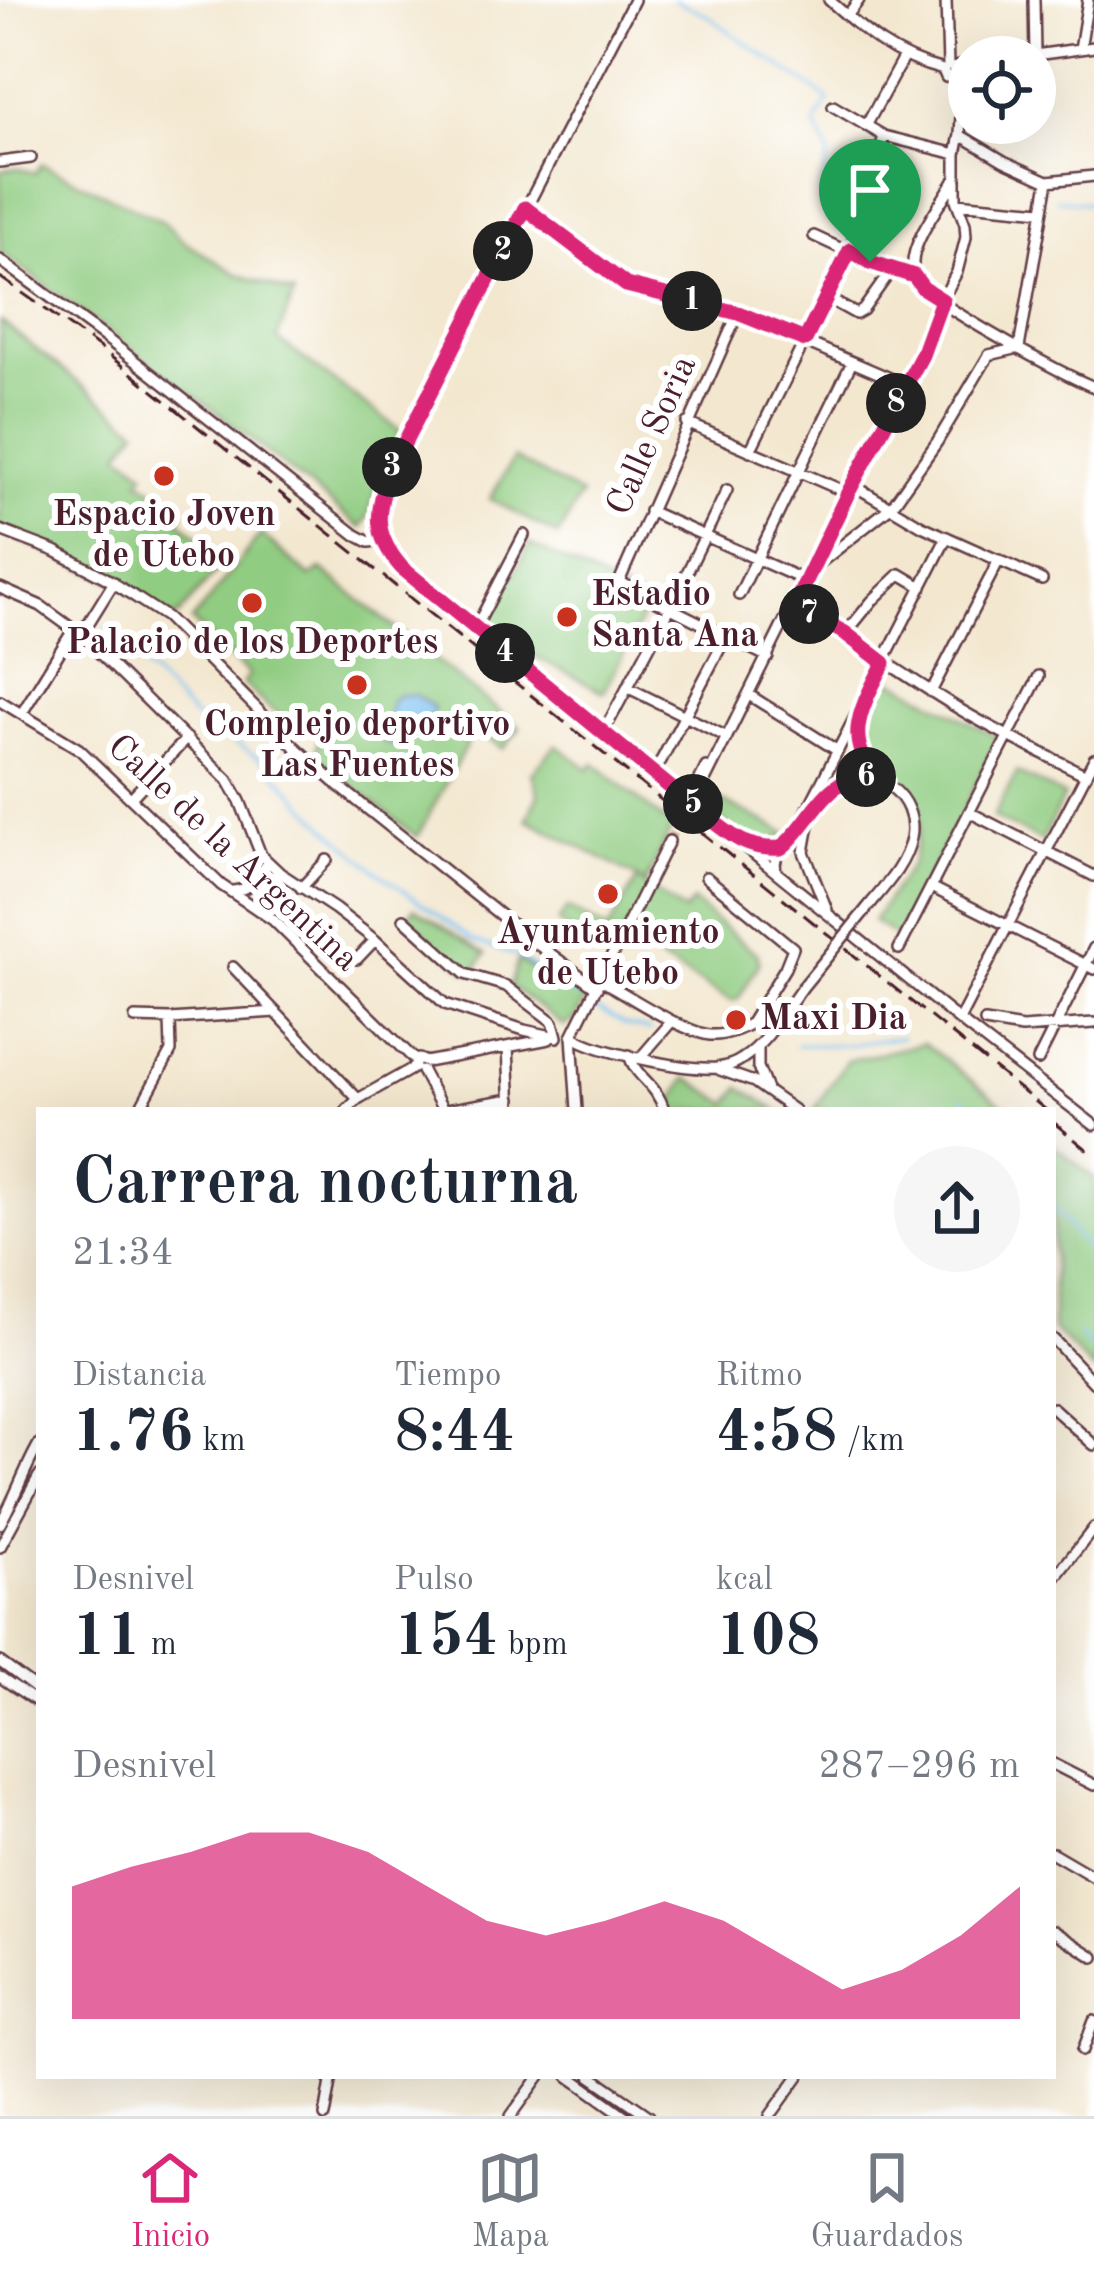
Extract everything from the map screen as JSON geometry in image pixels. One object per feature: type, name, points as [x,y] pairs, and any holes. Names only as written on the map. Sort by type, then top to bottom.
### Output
[{"type":"street","points":[[634,0],[390,471],[378,513],[382,540],[402,568],[475,629],[1094,1125]]},
{"type":"street","points":[[829,0],[863,32],[903,58],[948,70]]},
{"type":"street","points":[[847,16],[860,0]]},
{"type":"street","points":[[946,0],[948,47]]},
{"type":"street","points":[[1034,0],[1035,36]]},
{"type":"street","points":[[1080,49],[1088,0]]},
{"type":"street","points":[[1056,52],[1094,47]]},
{"type":"street","points":[[866,126],[903,58]]},
{"type":"street","points":[[832,106],[884,136],[956,154]]},
{"type":"street","points":[[750,452],[850,250],[884,136]]},
{"type":"street","points":[[693,806],[712,757],[720,752],[922,355],[964,252],[965,224],[957,203],[958,144]]},
{"type":"street","points":[[975,144],[1048,181],[1094,176]]},
{"type":"street","points":[[0,162],[32,158]]},
{"type":"street","points":[[956,178],[913,251],[914,276],[923,288],[1019,348],[1094,386]]},
{"type":"street","points":[[1019,348],[1048,181]]},
{"type":"street","points":[[957,203],[1042,211]]},
{"type":"street","points":[[525,208],[626,285],[738,313],[906,385]]},
{"type":"street","points":[[814,236],[914,276]]},
{"type":"street","points":[[0,260],[364,541],[382,540]]},
{"type":"street","points":[[827,298],[856,314],[888,275],[888,268]]},
{"type":"street","name":"Calle Soria","points":[[669,610],[619,582],[738,313]]},
{"type":"street","points":[[812,569],[892,506],[989,355],[1019,348]]},
{"type":"street","points":[[739,595],[852,362]]},
{"type":"street","points":[[687,423],[797,472],[892,506],[922,526],[1042,580]]},
{"type":"street","points":[[603,733],[728,490]]},
{"type":"street","points":[[649,511],[806,581]]},
{"type":"street","points":[[0,530],[55,551],[114,582],[172,623],[340,787],[529,938],[599,984],[711,1035],[748,1026],[793,948],[706,878]]},
{"type":"street","points":[[475,629],[524,535]]},
{"type":"street","points":[[794,836],[947,538]]},
{"type":"street","points":[[931,692],[999,560]]},
{"type":"street","points":[[845,633],[899,574],[922,587]]},
{"type":"street","points":[[22,712],[114,582]]},
{"type":"street","points":[[2,590],[41,606],[77,633],[228,780],[267,862],[376,940],[445,1004],[527,1035],[572,1036],[635,1056],[713,1068],[745,1078],[790,1107]]},
{"type":"street","points":[[794,606],[845,633],[931,692],[1086,775]]},
{"type":"street","points":[[669,610],[768,657]]},
{"type":"street","points":[[654,774],[726,637]]},
{"type":"street","points":[[899,950],[1040,676]]},
{"type":"street","points":[[627,687],[727,737]]},
{"type":"street","points":[[749,695],[838,751]]},
{"type":"street","name":"Calle de la Argentina","points":[[0,701],[79,749],[230,892],[263,911],[420,1065],[442,1107]]},
{"type":"street","points":[[713,1068],[740,1061],[758,1046],[900,866],[909,846],[912,829],[906,802],[870,768],[860,750],[861,708]]},
{"type":"street","points":[[132,797],[187,738]]},
{"type":"street","points":[[959,1020],[1094,759]]},
{"type":"street","points":[[780,874],[774,861],[824,796],[839,783],[863,777],[884,782]]},
{"type":"street","points":[[699,789],[704,814]]},
{"type":"street","points":[[969,812],[1094,876]]},
{"type":"street","points":[[780,874],[799,877],[810,818]]},
{"type":"street","points":[[577,1107],[572,1036],[669,841]]},
{"type":"street","points":[[739,842],[753,848],[796,846],[806,858],[829,914]]},
{"type":"street","points":[[302,888],[327,860]]},
{"type":"street","points":[[230,892],[252,885],[267,862]]},
{"type":"street","points":[[263,911],[262,890],[272,877],[284,876]]},
{"type":"street","points":[[931,886],[1090,966]]},
{"type":"street","points":[[404,919],[465,974],[506,986],[553,1022],[557,1037]]},
{"type":"street","points":[[357,959],[376,940]]},
{"type":"street","points":[[1037,1060],[1090,966],[1094,948]]},
{"type":"street","points":[[233,967],[358,1099]]},
{"type":"street","points":[[135,1018],[276,1012]]},
{"type":"street","points":[[141,1107],[171,1051],[170,1019]]},
{"type":"street","points":[[663,1107],[658,1092],[633,1066],[635,1056],[672,1021]]},
{"type":"street","points":[[985,1022],[1022,1028],[1094,1023]]},
{"type":"street","points":[[349,1107],[420,1065],[505,1047],[527,1035]]},
{"type":"street","points":[[758,1046],[758,1067],[767,1090]]},
{"type":"street","points":[[478,1107],[511,1104],[505,1047]]},
{"type":"street","points":[[301,1062],[312,1050]]},
{"type":"street","points":[[1056,1342],[1094,1383]]},
{"type":"street","points":[[1056,1411],[1094,1445]]},
{"type":"street","points":[[0,1512],[36,1450]]},
{"type":"street","points":[[0,1524],[19,1481]]},
{"type":"street","points":[[0,1547],[36,1483]]},
{"type":"street","points":[[1056,1572],[1061,1560],[1094,1528]]},
{"type":"street","points":[[0,1662],[36,1689]]},
{"type":"street","points":[[0,1677],[36,1701]]},
{"type":"street","points":[[1056,1766],[1094,1785]]},
{"type":"street","points":[[1056,1855],[1094,1877]]},
{"type":"street","points":[[1056,1933],[1094,1957]]},
{"type":"street","points":[[1083,2050],[1094,2021]]},
{"type":"street","points":[[325,2116],[331,2079]]},
{"type":"street","points":[[511,2116],[538,2079]]},
{"type":"street","points":[[573,2079],[625,2116]]},
{"type":"street","points":[[595,2079],[649,2116]]},
{"type":"street","points":[[770,2116],[797,2079]]},
{"type":"green space","points":[[42,164],[163,222],[186,243],[237,274],[294,294],[277,339],[401,431],[361,528],[218,413],[0,252],[0,170],[35,173]]},
{"type":"green space","points":[[0,321],[138,429],[120,453],[145,472],[140,480],[177,502],[175,506],[183,512],[179,520],[226,560],[178,616],[166,617],[122,586],[0,530]]},
{"type":"green space","points":[[514,458],[581,495],[558,536],[490,499]]},
{"type":"green space","name":"Complejo deportivo Las Fuentes","points":[[261,534],[310,577],[321,569],[520,728],[503,749],[475,729],[417,837],[316,757],[320,725],[269,708],[243,683],[249,675],[192,621]]},
{"type":"green space","name":"Estadio Santa Ana","points":[[530,544],[649,604],[604,692],[486,627]]},
{"type":"green space","points":[[889,678],[999,738],[899,938],[873,921],[912,863],[920,828],[906,789],[871,757],[865,740],[866,721]]},
{"type":"green space","points":[[556,745],[589,769],[594,763],[672,827],[646,882],[639,881],[684,912],[693,902],[758,955],[759,964],[738,999],[731,1001],[614,933],[604,953],[558,923],[567,908],[608,930],[638,878],[527,819],[539,795],[532,773]]},
{"type":"green space","points":[[1017,772],[1064,796],[1042,841],[993,817]]},
{"type":"green space","points":[[707,793],[788,834],[767,845],[748,838],[720,819]]},
{"type":"green space","points":[[414,908],[486,954],[473,973],[407,919]]},
{"type":"green space","points":[[518,960],[559,987],[566,976],[588,995],[574,1020],[564,1026],[510,986]]},
{"type":"green space","points":[[924,1043],[1005,1107],[816,1107],[846,1061]]},
{"type":"green space","points":[[687,1078],[729,1104],[740,1087],[771,1107],[672,1107]]},
{"type":"green space","points":[[1056,1147],[1094,1178],[1094,1371],[1056,1332]]},
{"type":"water","points":[[415,695],[433,707],[424,723],[407,722],[402,746],[384,743],[392,700]]},
{"type":"waterway","points":[[674,0],[704,13],[829,99],[815,124],[829,154],[820,195],[855,211]]},
{"type":"waterway","points":[[1057,199],[1094,204]]},
{"type":"waterway","points":[[105,628],[194,717],[264,761],[374,869],[473,940],[517,956],[577,997]]},
{"type":"waterway","points":[[597,1009],[626,1025],[650,1030]]},
{"type":"waterway","points":[[797,1045],[848,1045],[902,1037]]},
{"type":"waterway","points":[[963,1098],[970,1107]]},
{"type":"waterway","points":[[1056,1210],[1094,1258]]},
{"type":"waterway","points":[[1080,1335],[1094,1352]]},
{"type":"tunnel","points":[[669,841],[696,787]]},
{"type":"railway","points":[[0,277],[100,348],[1042,1107]]},
{"type":"railway","points":[[1056,1124],[1094,1155]]},
{"type":"place","name":"Espacio Joven de Utebo","points":[[164,476]]},
{"type":"place","name":"Palacio de los Deportes","points":[[252,603]]},
{"type":"place","name":"Estadio Santa Ana","points":[[567,617]]},
{"type":"place","name":"Complejo deportivo Las Fuentes","points":[[357,685]]},
{"type":"place","name":"Ayuntamiento de Utebo","points":[[608,894]]},
{"type":"place","name":"Maxi Dia","points":[[736,1020]]},
{"type":"route","points":[[525,208],[626,285],[738,313],[805,340],[850,250],[870,262],[914,276],[942,300],[922,355],[794,606],[845,633],[884,663],[861,708],[858,734],[864,758],[884,782],[863,777],[839,783],[786,846],[753,848],[704,814],[702,791],[693,806],[402,568],[382,540],[378,513],[390,471],[525,208]]}]
